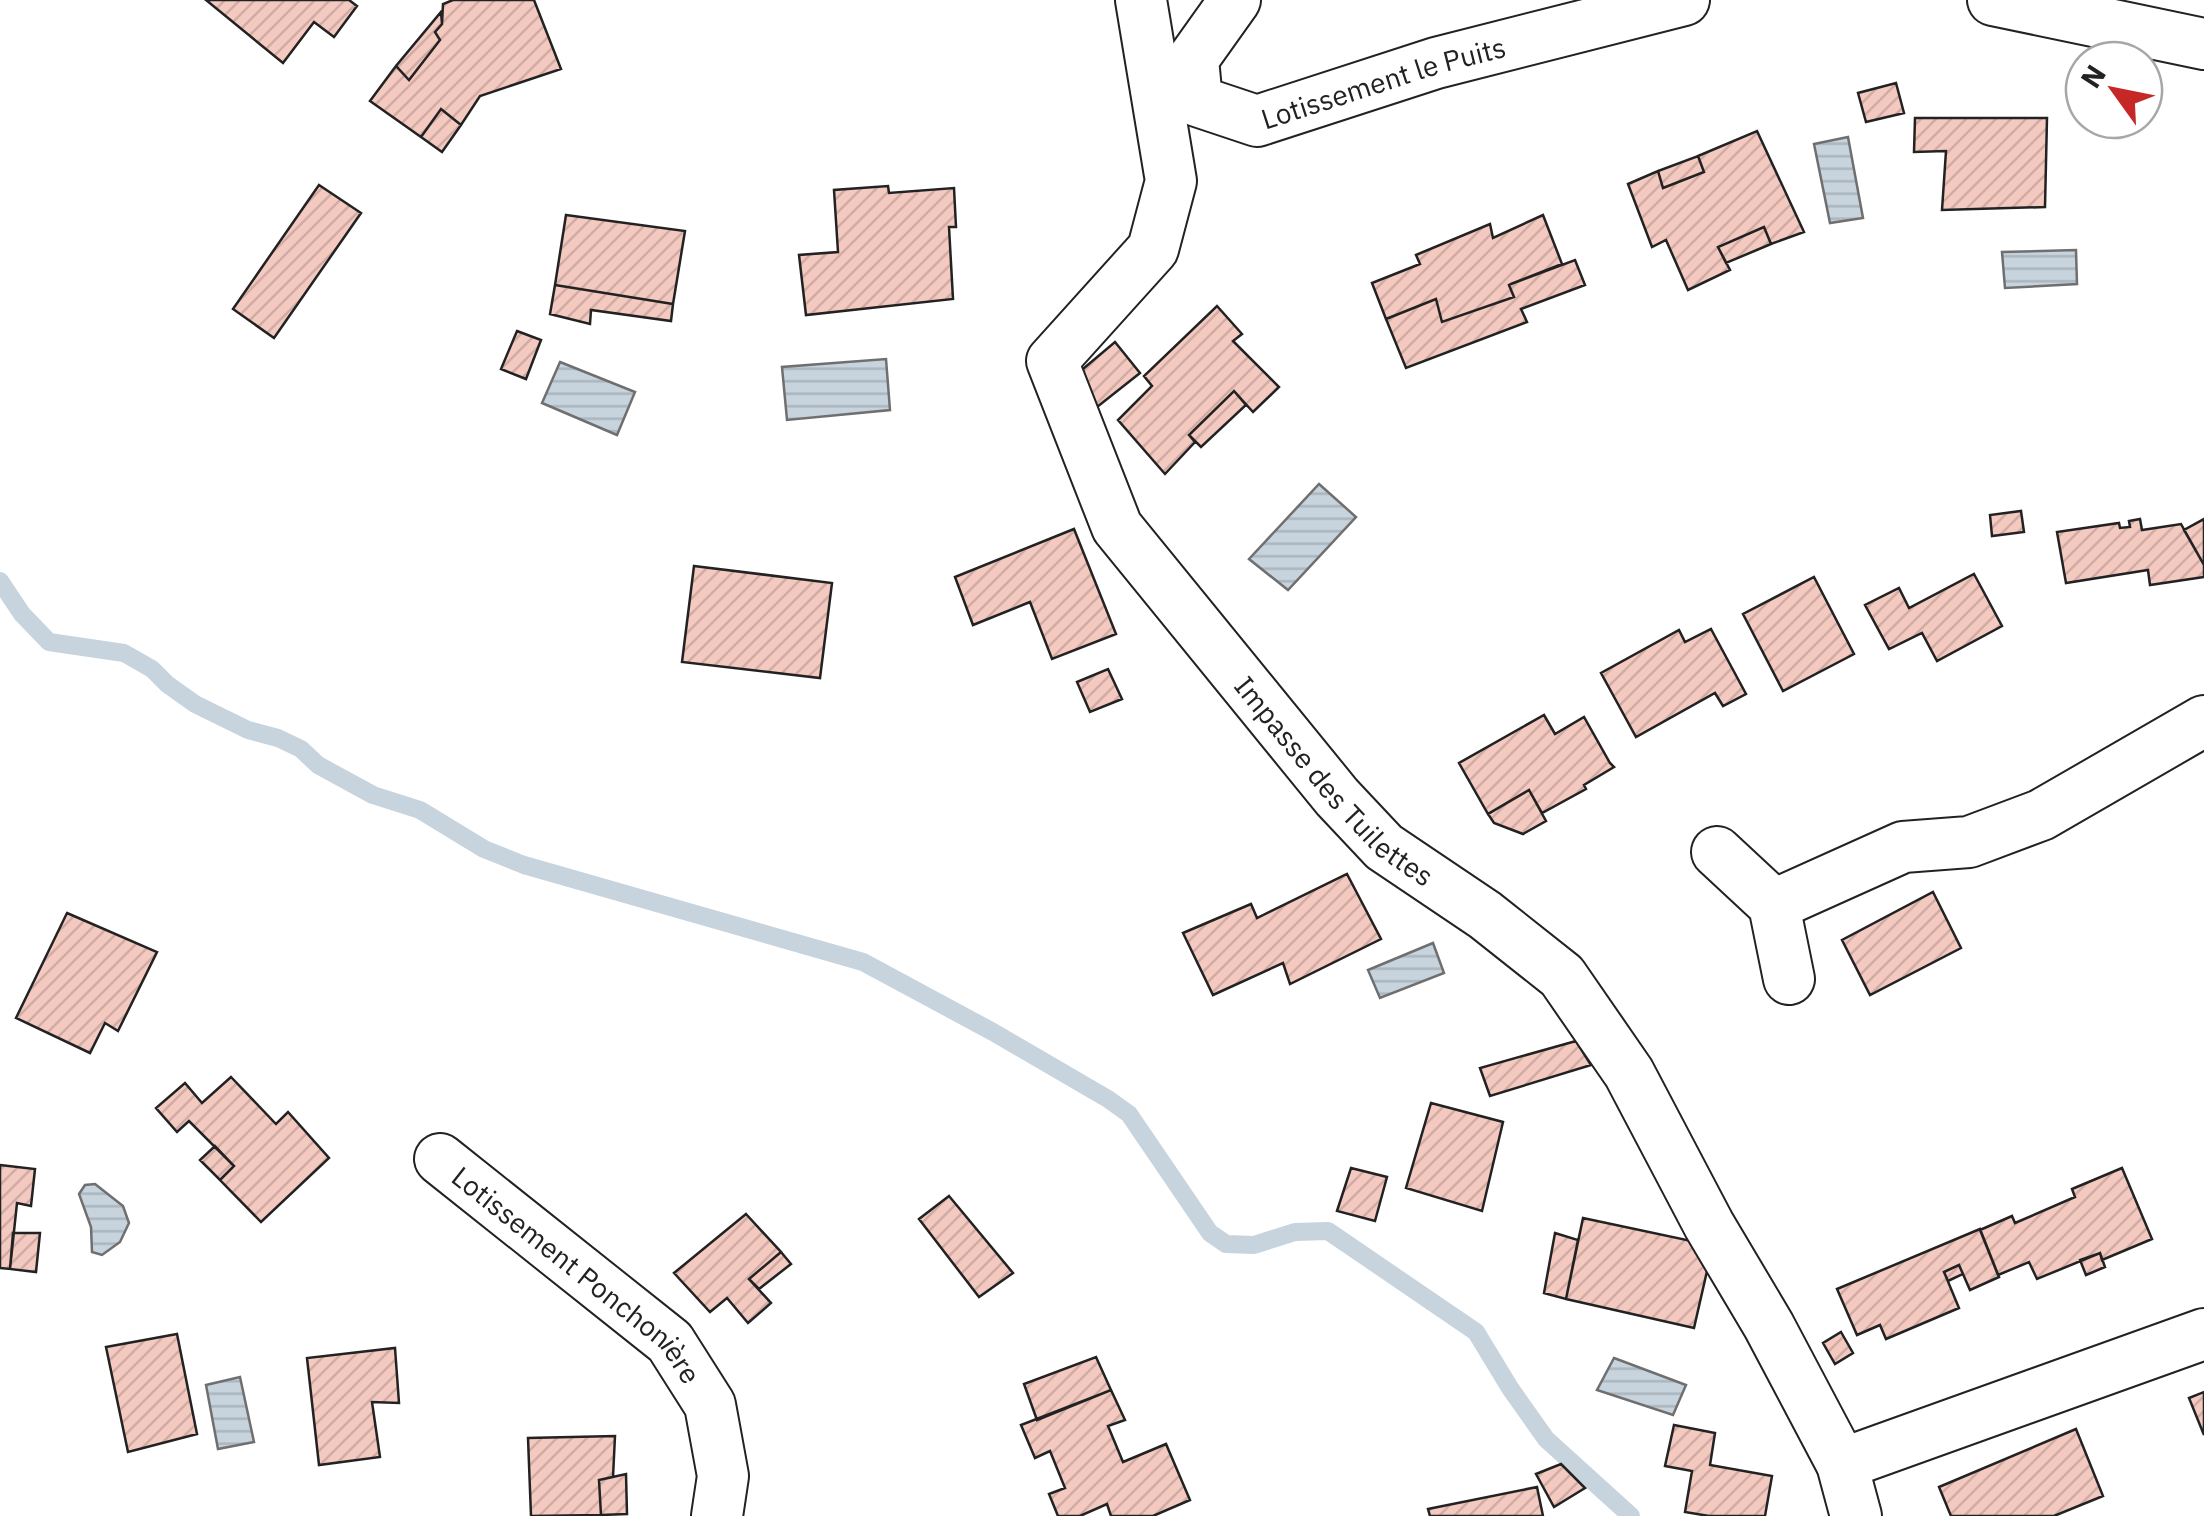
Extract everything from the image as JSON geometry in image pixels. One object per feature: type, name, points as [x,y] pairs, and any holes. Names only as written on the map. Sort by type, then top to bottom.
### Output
[{"type":"street","name":"Impasse des Tuilettes","points":[[1141,0],[1171,181],[1154,249],[1052,361],[1117,528],[1384,848],[1485,914],[1562,976],[1629,1074],[1709,1225],[1770,1326],[1842,1464],[1856,1516]]},
{"type":"street","name":"Lotissement le Puits","points":[[1236,0],[1192,59],[1197,101],[1256,121],[1436,63],[1684,0]]},
{"type":"street","points":[[1993,0],[2204,44]]},
{"type":"street","points":[[1774,905],[1902,848],[1969,842],[2041,815],[2204,721]]},
{"type":"street","points":[[1718,852],[1774,905],[1789,979]]},
{"type":"street","name":"Lotissement Ponchonière","points":[[440,1159],[670,1342],[710,1405],[723,1476],[717,1516]]},
{"type":"street","points":[[1842,1464],[2204,1334]]},
{"type":"shaded area","points":[[1848,137],[1863,218],[1830,223],[1814,144]]},
{"type":"shaded area","points":[[2076,250],[2077,284],[2005,288],[2002,252]]},
{"type":"shaded area","points":[[886,359],[890,410],[787,420],[782,367]]},
{"type":"shaded area","points":[[560,362],[635,392],[617,435],[542,403]]},
{"type":"shaded area","points":[[1319,484],[1356,517],[1288,590],[1249,559]]},
{"type":"shaded area","points":[[1433,943],[1444,973],[1380,998],[1368,970]]},
{"type":"shaded area","points":[[95,1184],[123,1206],[129,1223],[120,1242],[102,1255],[92,1252],[91,1227],[79,1194],[85,1185]]},
{"type":"shaded area","points":[[1614,1358],[1686,1385],[1673,1415],[1597,1390]]},
{"type":"shaded area","points":[[240,1377],[254,1442],[218,1449],[206,1385]]},
{"type":"building","points":[[206,0],[349,0],[357,6],[334,37],[314,22],[283,63]]},
{"type":"building","points":[[453,0],[534,0],[561,69],[480,96],[461,125],[441,109],[421,137],[370,101],[396,66],[409,80],[440,40],[435,32],[442,24],[443,4]]},
{"type":"building","points":[[441,12],[442,24],[435,32],[440,40],[409,80],[396,66]]},
{"type":"building","points":[[1896,83],[1904,113],[1866,122],[1858,93]]},
{"type":"building","points":[[441,109],[461,125],[442,152],[421,137]]},
{"type":"building","points":[[1915,118],[2047,118],[2045,207],[1942,210],[1946,151],[1914,152]]},
{"type":"building","points":[[1757,131],[1804,232],[1771,244],[1764,227],[1718,247],[1730,270],[1688,290],[1666,240],[1652,247],[1628,184],[1658,171],[1663,188],[1704,172],[1698,156]]},
{"type":"building","points":[[1698,156],[1704,172],[1663,188],[1658,171]]},
{"type":"building","points":[[319,185],[361,213],[274,338],[233,309]]},
{"type":"building","points":[[888,186],[889,193],[954,188],[956,227],[949,227],[953,299],[806,315],[799,255],[838,252],[834,190]]},
{"type":"building","points":[[566,215],[685,231],[673,304],[555,285]]},
{"type":"building","points":[[1543,215],[1562,264],[1509,285],[1514,297],[1442,322],[1436,299],[1386,319],[1372,283],[1420,264],[1416,255],[1490,224],[1493,238]]},
{"type":"building","points":[[1764,227],[1771,244],[1726,263],[1718,247]]},
{"type":"building","points":[[1575,260],[1585,285],[1521,309],[1527,322],[1406,368],[1386,319],[1436,299],[1442,322],[1514,297],[1509,285]]},
{"type":"building","points":[[555,285],[673,304],[671,321],[591,310],[590,324],[550,314]]},
{"type":"building","points":[[1217,306],[1242,334],[1233,341],[1279,387],[1253,412],[1234,391],[1189,435],[1195,442],[1165,474],[1118,420],[1152,386],[1144,376]]},
{"type":"building","points":[[517,331],[541,340],[526,379],[501,369]]},
{"type":"building","points":[[1115,342],[1140,373],[1092,411],[1071,379]]},
{"type":"building","points":[[1234,391],[1246,405],[1201,447],[1189,435]]},
{"type":"building","points":[[2021,511],[2024,532],[1992,536],[1990,515]]},
{"type":"building","points":[[2140,519],[2142,530],[2181,524],[2204,565],[2204,577],[2150,585],[2148,570],[2066,583],[2057,532],[2119,523],[2120,528],[2130,527],[2129,521]]},
{"type":"building","points":[[2204,519],[2204,565],[2184,530]]},
{"type":"building","points":[[1074,529],[1116,634],[1052,659],[1030,602],[973,625],[955,577]]},
{"type":"building","points":[[694,566],[832,583],[820,678],[682,662]]},
{"type":"building","points":[[1974,574],[2002,626],[1937,661],[1922,633],[1889,649],[1865,605],[1899,588],[1909,608]]},
{"type":"building","points":[[1814,577],[1854,654],[1783,691],[1743,614]]},
{"type":"building","points":[[1711,629],[1746,694],[1723,706],[1715,693],[1636,737],[1601,673],[1679,630],[1685,642]]},
{"type":"building","points":[[1108,669],[1122,699],[1090,712],[1077,682]]},
{"type":"building","points":[[1544,715],[1555,734],[1584,717],[1614,767],[1584,785],[1586,789],[1542,813],[1529,790],[1488,814],[1459,763]]},
{"type":"building","points":[[1529,790],[1546,821],[1523,834],[1494,823],[1488,814]]},
{"type":"building","points":[[1347,874],[1381,939],[1290,984],[1283,963],[1213,995],[1183,933],[1251,904],[1257,918]]},
{"type":"building","points":[[1933,892],[1961,948],[1870,995],[1842,940]]},
{"type":"building","points":[[67,913],[157,952],[118,1031],[105,1023],[90,1053],[16,1018]]},
{"type":"building","points":[[1576,1041],[1591,1065],[1490,1096],[1480,1068]]},
{"type":"building","points":[[231,1077],[276,1124],[288,1112],[329,1158],[261,1222],[220,1180],[234,1166],[189,1121],[177,1132],[156,1108],[185,1083],[202,1103]]},
{"type":"building","points":[[1431,1103],[1503,1122],[1482,1211],[1406,1188]]},
{"type":"building","points":[[215,1146],[234,1166],[220,1180],[200,1160]]},
{"type":"building","points":[[0,1165],[35,1169],[31,1206],[17,1203],[10,1269],[0,1268]]},
{"type":"building","points":[[1351,1168],[1387,1177],[1375,1221],[1337,1211]]},
{"type":"building","points":[[2122,1168],[2152,1239],[2102,1260],[2100,1253],[2037,1279],[2029,1262],[1998,1275],[1980,1230],[2012,1216],[2015,1223],[2075,1197],[2072,1189]]},
{"type":"building","points":[[949,1196],[1013,1273],[979,1297],[919,1219]]},
{"type":"building","points":[[746,1214],[781,1252],[749,1279],[771,1303],[748,1323],[727,1298],[710,1312],[674,1273]]},
{"type":"building","points":[[1583,1218],[1701,1243],[1710,1258],[1694,1328],[1566,1299]]},
{"type":"building","points":[[1980,1229],[1999,1277],[1970,1290],[1959,1265],[1944,1272],[1959,1308],[1886,1339],[1880,1325],[1857,1335],[1837,1289]]},
{"type":"building","points":[[13,1233],[40,1233],[36,1272],[10,1269]]},
{"type":"building","points":[[1555,1233],[1578,1240],[1566,1299],[1544,1293]]},
{"type":"building","points":[[781,1252],[791,1264],[759,1289],[749,1279]]},
{"type":"building","points":[[2100,1253],[2105,1267],[2086,1275],[2080,1260]]},
{"type":"building","points":[[1959,1265],[1963,1274],[1948,1281],[1944,1272]]},
{"type":"building","points":[[1841,1332],[1853,1353],[1835,1364],[1823,1343]]},
{"type":"building","points":[[177,1334],[197,1434],[128,1452],[106,1347]]},
{"type":"building","points":[[395,1348],[399,1403],[372,1402],[380,1457],[319,1465],[307,1358]]},
{"type":"building","points":[[1096,1357],[1111,1390],[1037,1420],[1024,1384]]},
{"type":"building","points":[[1111,1390],[1125,1420],[1108,1426],[1123,1462],[1166,1444],[1190,1500],[1153,1516],[1111,1516],[1107,1504],[1080,1516],[1058,1516],[1049,1494],[1065,1488],[1050,1451],[1035,1458],[1021,1425]]},
{"type":"building","points":[[2204,1392],[2204,1435],[2189,1398]]},
{"type":"building","points":[[1674,1425],[1715,1433],[1710,1465],[1772,1476],[1765,1516],[1685,1512],[1692,1471],[1665,1466]]},
{"type":"building","points":[[2076,1429],[2103,1496],[2054,1516],[1951,1516],[1939,1487]]},
{"type":"building","points":[[615,1436],[613,1477],[599,1480],[601,1515],[531,1516],[528,1438]]},
{"type":"building","points":[[1561,1464],[1585,1488],[1554,1507],[1536,1474]]},
{"type":"building","points":[[626,1474],[627,1514],[601,1515],[599,1480]]},
{"type":"building","points":[[1537,1487],[1543,1516],[1430,1516],[1428,1509]]},
{"type":"waterway","points":[[0,581],[22,614],[49,642],[124,653],[152,669],[195,704],[248,730],[301,749],[318,765],[373,795],[420,810],[484,849],[524,865],[863,962],[993,1032],[1129,1114],[1210,1233],[1226,1244],[1254,1245],[1295,1232],[1328,1231],[1476,1332],[1546,1439],[1631,1516]]}]
